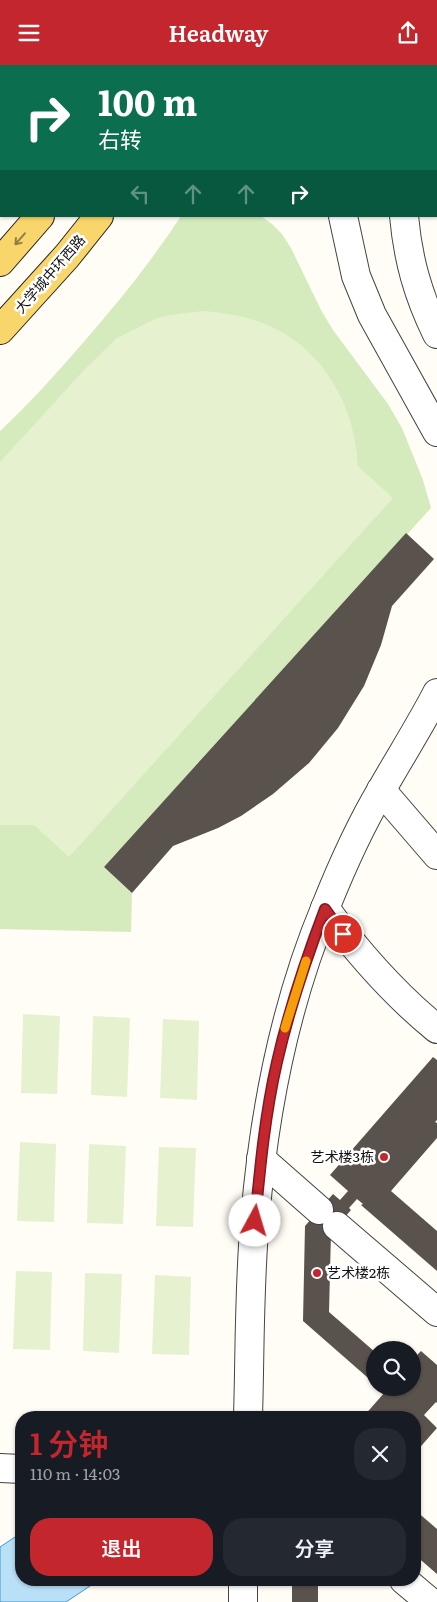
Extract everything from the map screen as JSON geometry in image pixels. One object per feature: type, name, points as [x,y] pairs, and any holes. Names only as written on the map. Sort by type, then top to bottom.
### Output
[{"type":"main road","points":[[0,262],[39,217]]},
{"type":"main road","name":"大学城中环西路","points":[[0,330],[51,274],[98,217]]},
{"type":"lane","points":[[343,217],[356,276],[372,315],[437,430]]},
{"type":"lane","points":[[404,217],[410,262],[418,289],[437,334]]},
{"type":"lane","points":[[248,1411],[255,1221],[268,1108],[278,1054],[303,969],[344,863],[382,789],[437,693]]},
{"type":"lane","points":[[382,789],[437,855]]},
{"type":"lane","points":[[325,909],[353,947],[380,977],[437,1029]]},
{"type":"lane","points":[[261,1159],[437,1312]]},
{"type":"lane","points":[[0,1468],[15,1469]]},
{"type":"lane","points":[[242,1602],[243,1586]]},
{"type":"lane","points":[[411,1586],[430,1602]]},
{"type":"green space","points":[[180,217],[262,217],[282,234],[333,330],[388,404],[402,428],[423,480],[431,508],[104,867],[132,893],[131,932],[0,929],[0,431],[42,389],[108,314]]},
{"type":"green space","points":[[204,311],[224,313],[257,321],[279,331],[299,344],[316,359],[330,378],[350,420],[358,466],[393,498],[69,857],[34,825],[0,825],[0,462],[85,369],[117,338],[155,319],[169,315]]},
{"type":"green space","points":[[23,1014],[60,1016],[57,1094],[21,1093]]},
{"type":"green space","points":[[93,1016],[130,1018],[127,1097],[91,1095]]},
{"type":"green space","points":[[163,1019],[199,1021],[197,1100],[160,1098]]},
{"type":"green space","points":[[20,1142],[56,1144],[54,1222],[17,1221]]},
{"type":"green space","points":[[89,1144],[126,1146],[123,1224],[87,1223]]},
{"type":"green space","points":[[159,1147],[196,1148],[193,1227],[156,1226]]},
{"type":"green space","points":[[16,1271],[52,1272],[50,1350],[13,1349]]},
{"type":"green space","points":[[85,1273],[122,1274],[119,1353],[83,1351]]},
{"type":"green space","points":[[155,1275],[191,1277],[189,1355],[152,1354]]},
{"type":"water","points":[[15,1537],[15,1586],[90,1586],[66,1602],[0,1602],[0,1547]]},
{"type":"building","points":[[406,533],[434,559],[392,606],[381,645],[364,686],[338,728],[309,763],[273,794],[241,816],[218,828],[173,846],[132,893],[104,867]]},
{"type":"building","name":"艺术楼3栋","points":[[433,1057],[437,1060],[437,1120],[435,1122],[437,1123],[437,1138],[391,1191],[437,1231],[437,1271],[361,1205],[363,1204],[357,1199],[349,1208],[351,1210],[331,1233],[329,1312],[366,1344],[366,1376],[303,1321],[305,1226],[333,1194],[340,1200],[348,1191],[330,1175]]},
{"type":"building","points":[[421,1351],[437,1365],[437,1403],[424,1415],[437,1428],[421,1446],[421,1411],[368,1411],[381,1396],[421,1396]]},
{"type":"building","points":[[421,1515],[437,1529],[437,1574],[421,1560]]},
{"type":"building","points":[[292,1586],[318,1586],[318,1602],[292,1602]]},
{"type":"slow traffic","points":[[285,1028],[306,961]]},
{"type":"place","name":"艺术楼3栋","points":[[384,1157]]},
{"type":"place","name":"艺术楼2栋","points":[[317,1273]]},
{"type":"route","points":[[255,1221],[261,1159],[276,1062],[300,978],[325,909],[343,934]]}]
